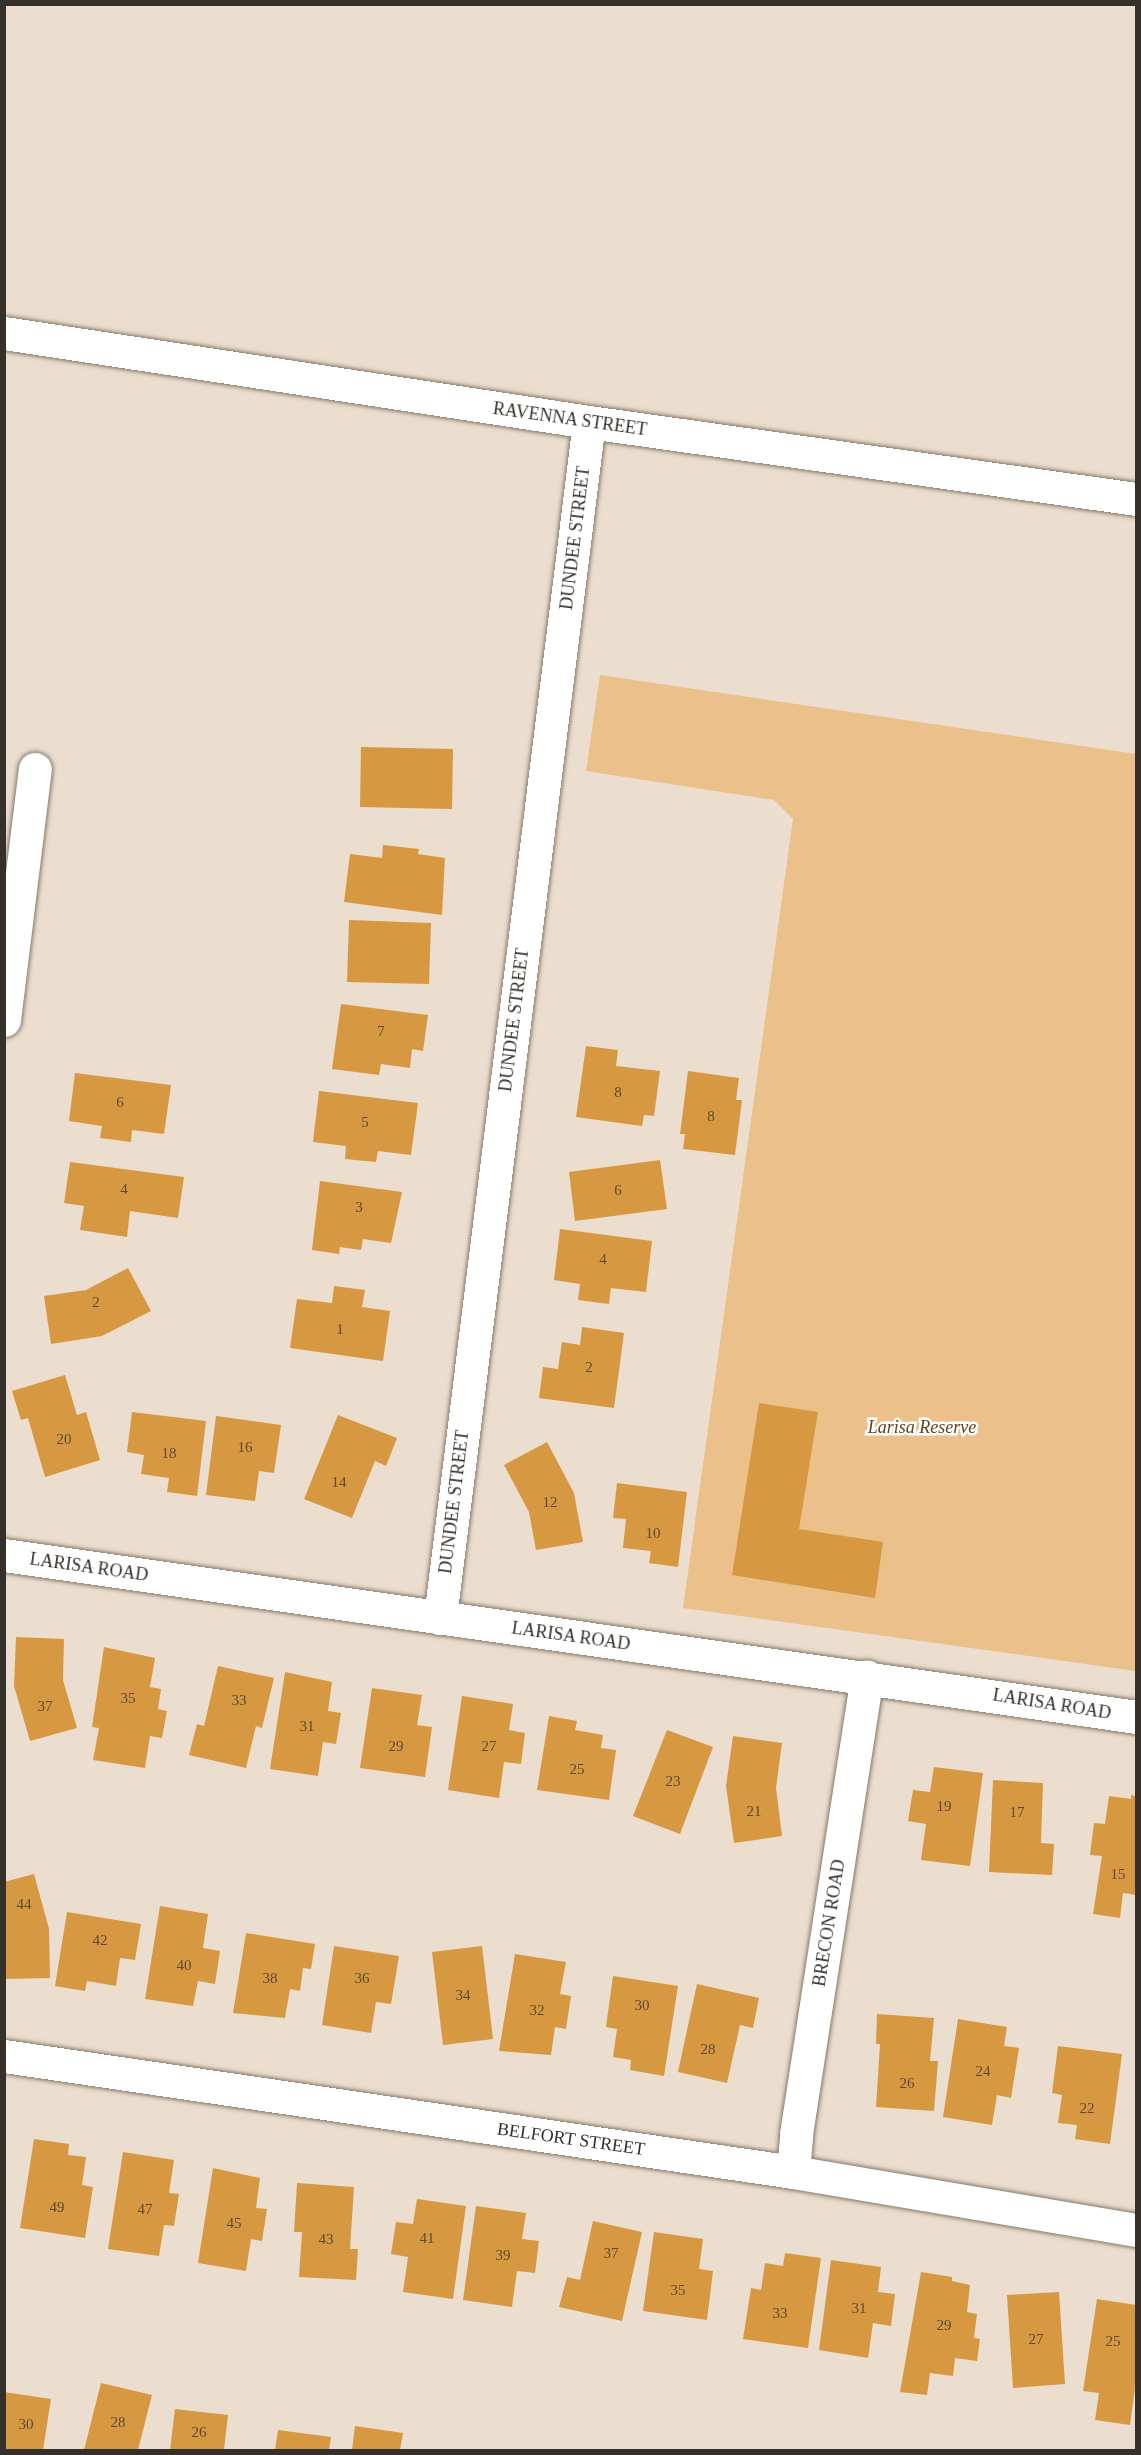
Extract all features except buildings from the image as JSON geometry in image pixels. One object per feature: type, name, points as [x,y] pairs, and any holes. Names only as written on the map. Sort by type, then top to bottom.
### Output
[{"type":"street","name":"RAVENNA STREET","points":[[4,333],[589,422],[1137,499]]},
{"type":"street","name":"DUNDEE STREET","points":[[440,1618],[589,422]]},
{"type":"street","points":[[4,1020],[35,769]]},
{"type":"street","name":"LARISA ROAD","points":[[4,1555],[440,1618],[867,1676],[1137,1717]]},
{"type":"street","name":"BRECON ROAD","points":[[793,2172],[796,2134],[867,1676]]},
{"type":"street","name":"BELFORT STREET","points":[[4,2056],[793,2172],[1137,2230]]},
{"type":"green space","name":"Larisa Reserve","points":[[600,675],[1136,754],[1136,1671],[683,1608],[793,819],[774,800],[586,771]]}]
